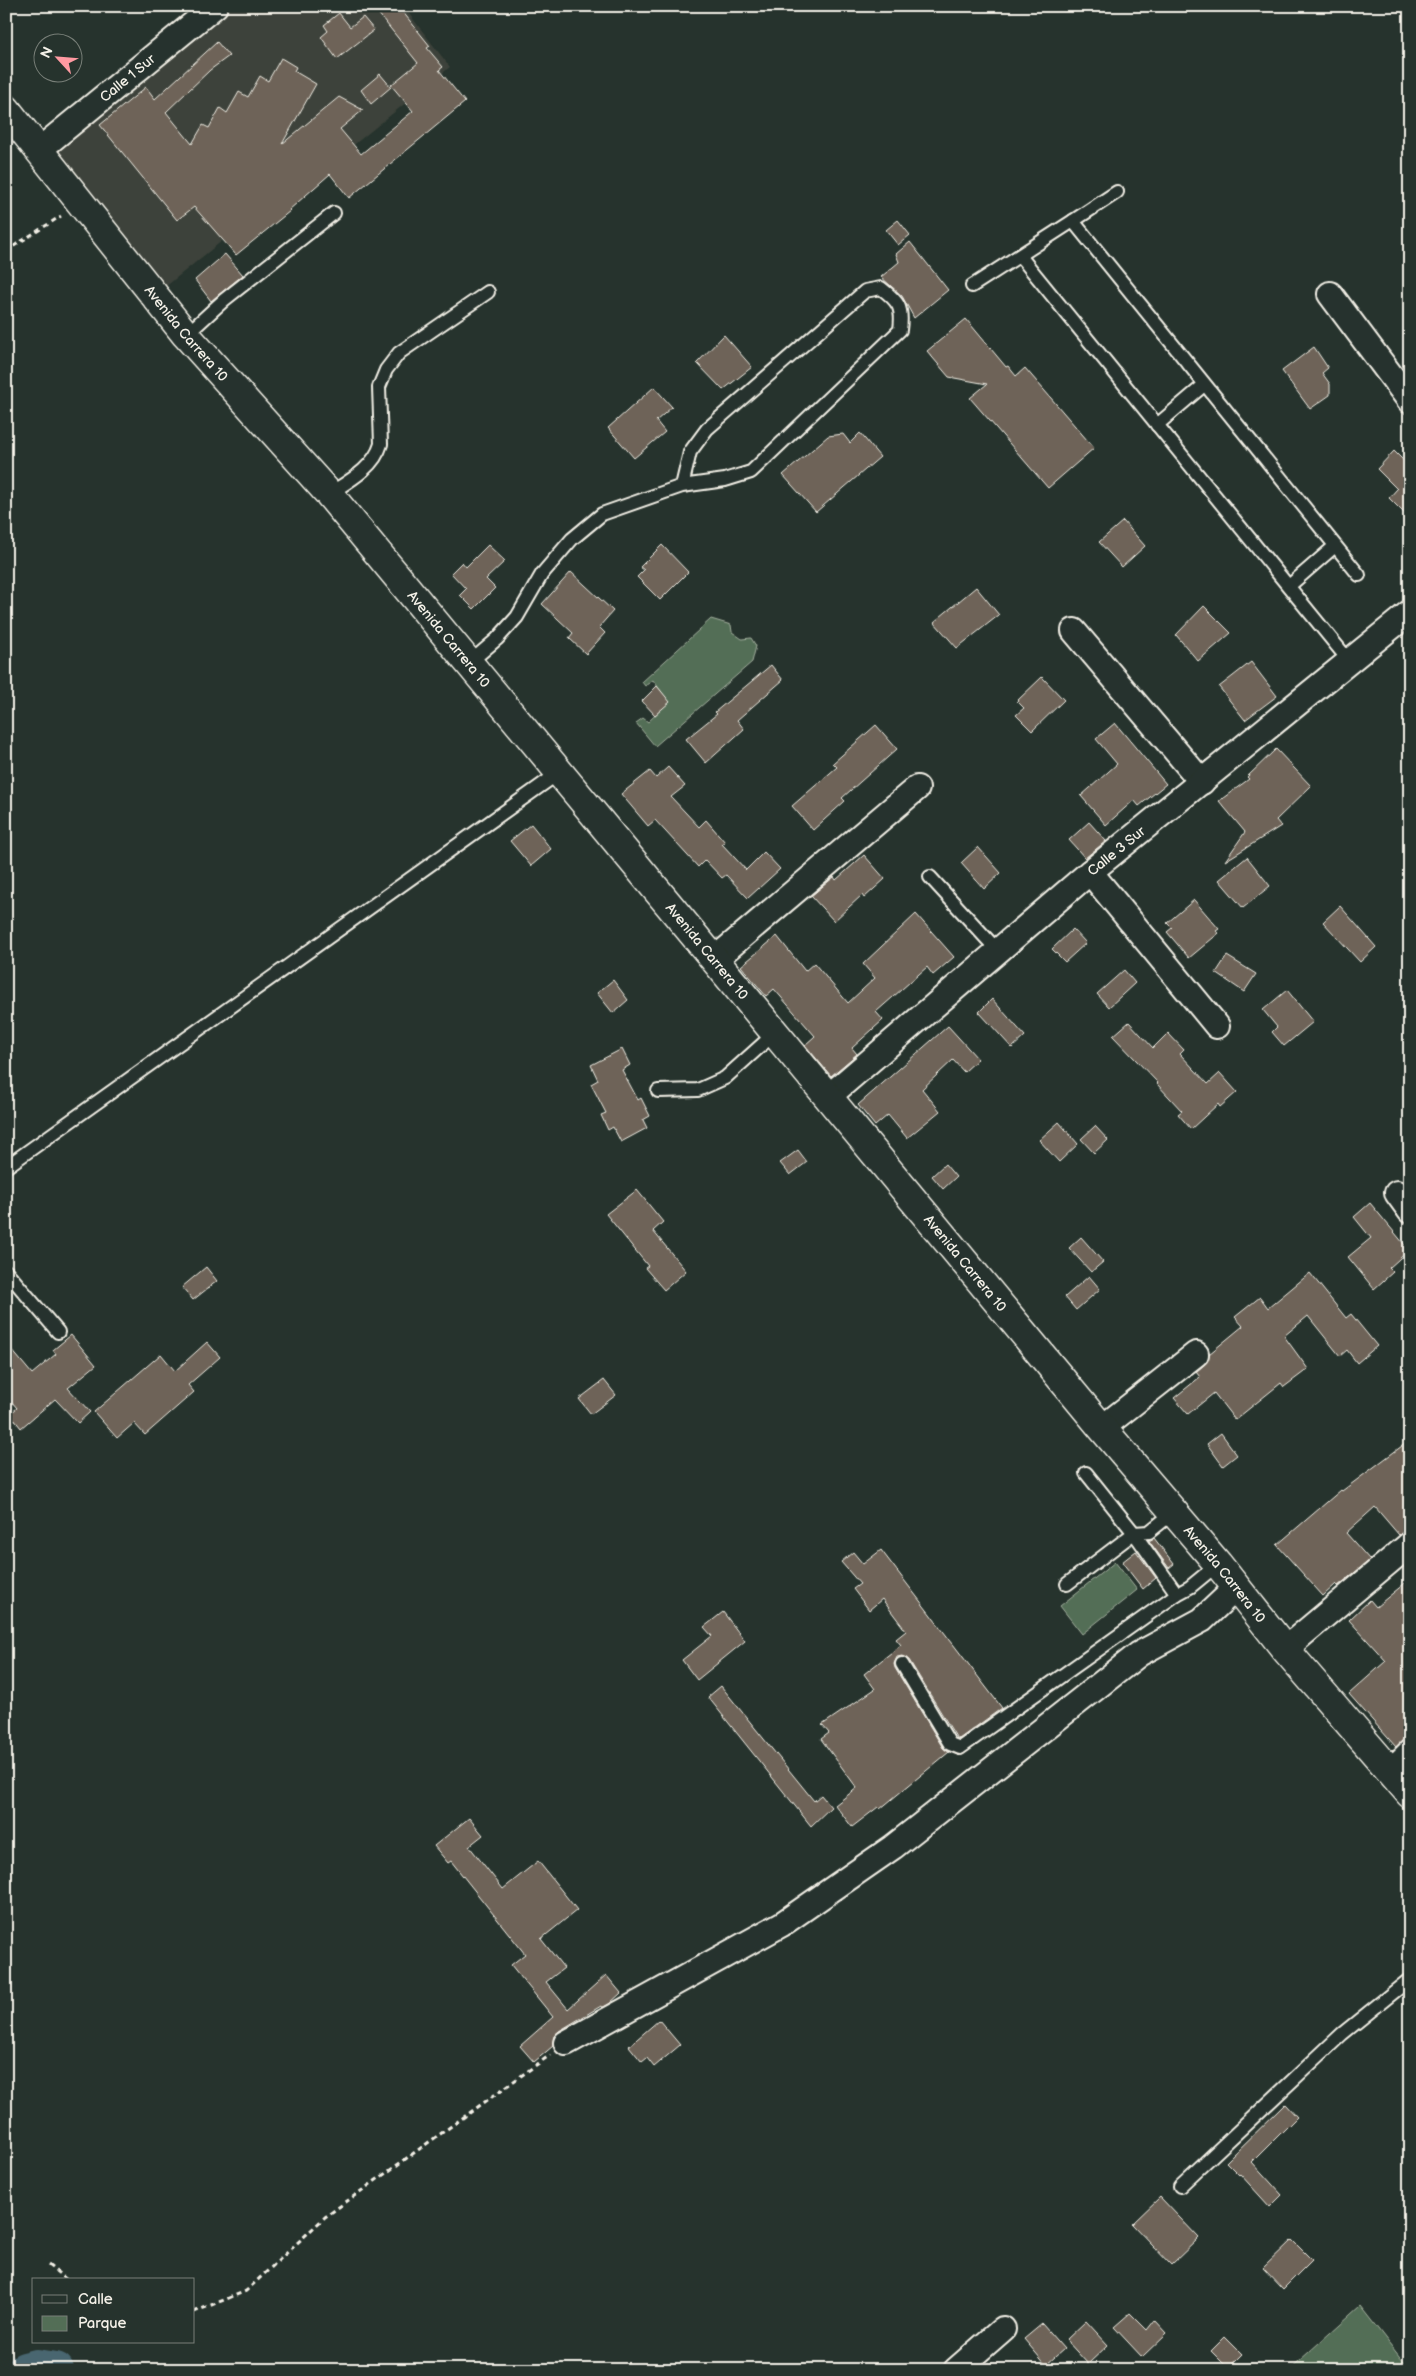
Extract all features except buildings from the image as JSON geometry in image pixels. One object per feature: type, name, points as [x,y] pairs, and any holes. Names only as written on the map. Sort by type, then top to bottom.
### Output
[{"type":"street","name":"Calle 1 Sur","points":[[40,150],[207,9]]},
{"type":"street","name":"Avenida Carrera 10","points":[[6,109],[186,335],[330,494],[1102,1428],[1218,1564],[1285,1649],[1410,1794]]},
{"type":"street","points":[[1330,294],[1410,401]]},
{"type":"street","name":"Calle 3 Sur","points":[[828,1097],[1090,872],[1410,612]]},
{"type":"street","points":[[1074,631],[1202,782]]},
{"type":"street","points":[[715,959],[917,788]]},
{"type":"street","points":[[1090,872],[1217,1026]]},
{"type":"street","points":[[1102,1428],[1196,1354]]},
{"type":"street","points":[[1285,1649],[1410,1544]]},
{"type":"street","points":[[566,2043],[782,1924],[893,1846],[1139,1654],[1202,1620],[1236,1588]]},
{"type":"street","points":[[1390,1772],[1410,1752]]},
{"type":"street","points":[[956,2370],[1003,2329]]},
{"type":"lane","points":[[972,286],[1117,192]]},
{"type":"lane","points":[[186,335],[224,300],[334,213]]},
{"type":"lane","points":[[1073,221],[1359,575]]},
{"type":"lane","points":[[1020,256],[1350,662]]},
{"type":"lane","points":[[469,663],[497,639],[518,617],[542,574],[572,539],[602,514],[682,486],[725,480],[751,472],[900,330],[902,313],[895,299],[881,288],[865,291],[707,428],[690,452],[682,486]]},
{"type":"lane","points":[[330,494],[362,472],[378,452],[381,444],[379,387],[386,370],[399,353],[488,292]]},
{"type":"lane","points":[[1157,425],[1204,385]]},
{"type":"lane","points":[[1289,586],[1335,546]]},
{"type":"lane","points":[[6,1167],[560,772]]},
{"type":"lane","points":[[930,877],[998,951]]},
{"type":"lane","points":[[658,1091],[698,1090],[725,1078],[775,1033]]},
{"type":"lane","points":[[6,1271],[58,1332]]},
{"type":"lane","points":[[1086,1473],[1134,1533],[1176,1594]]},
{"type":"lane","points":[[1067,1584],[1134,1533],[1150,1532],[1174,1512]]},
{"type":"lane","points":[[902,1664],[950,1744],[960,1748],[1176,1594],[1190,1587],[1218,1564]]},
{"type":"lane","points":[[1180,2186],[1342,2034],[1410,1979]]},
{"type":"path","points":[[6,251],[80,203]]},
{"type":"path","points":[[195,2312],[246,2291],[325,2217],[566,2043]]},
{"type":"path","points":[[48,2265],[64,2278]]},
{"type":"shaded area","points":[[215,6],[403,6],[450,67],[313,178],[307,172],[154,296],[39,150]]},
{"type":"green space","points":[[711,619],[731,625],[732,632],[742,639],[751,638],[756,646],[752,662],[655,746],[636,723],[643,718],[648,722],[669,702],[653,680],[645,686],[642,682]]},
{"type":"green space","points":[[1115,1562],[1137,1590],[1082,1634],[1060,1606]]},
{"type":"green space","points":[[1360,2306],[1410,2370],[1289,2370]]},
{"type":"waterway","points":[[25,2370],[37,2367],[56,2370]]}]
